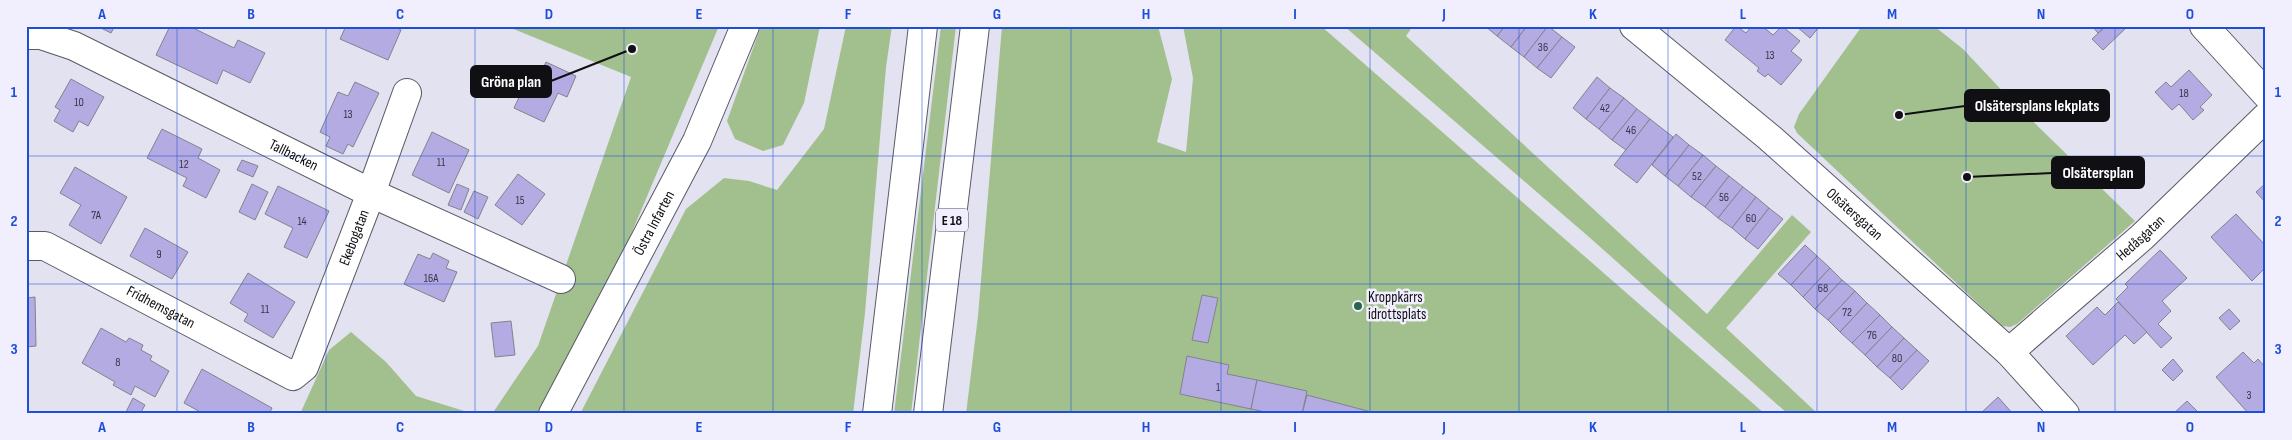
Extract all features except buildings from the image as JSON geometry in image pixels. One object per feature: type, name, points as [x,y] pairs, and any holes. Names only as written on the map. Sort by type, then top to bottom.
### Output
[{"type":"main road","name":"Östra Infarten","points":[[553,414],[697,141],[745,26]]},
{"type":"main road","points":[[877,414],[923,26]]},
{"type":"main road","name":"E 18","points":[[928,414],[975,26]]},
{"type":"main road","name":"Olsätersgatan","points":[[1634,26],[1770,138],[2009,352],[2065,414]]},
{"type":"main road","points":[[2204,26],[2266,94]]},
{"type":"main road","name":"Tallbacken","points":[[26,35],[41,35],[74,46],[372,194],[561,279]]},
{"type":"main road","name":"Ekebogatan","points":[[293,376],[304,367],[372,194],[407,93]]},
{"type":"main road","name":"Hedåsgatan","points":[[2009,352],[2142,237],[2266,117]]},
{"type":"main road","name":"Fridhemsgatan","points":[[26,246],[45,246],[293,376]]},
{"type":"green space","points":[[506,26],[719,26],[629,239],[538,414],[492,414],[538,346],[631,77]]},
{"type":"green space","points":[[761,26],[820,26],[804,103],[783,145],[763,151],[735,139],[727,121]]},
{"type":"green space","points":[[846,26],[892,26],[886,67],[865,313],[853,414],[580,414],[686,209],[724,178],[749,181],[777,190],[824,129]]},
{"type":"green space","points":[[941,26],[956,26],[911,414],[894,414]]},
{"type":"green space","points":[[1002,26],[1158,26],[1172,79],[1157,142],[1186,152],[1193,78],[1183,26],[1321,26],[1765,414],[966,414],[978,316]]},
{"type":"green space","points":[[1344,26],[1413,26],[1406,36],[1707,314],[1792,215],[1811,232],[1726,328],[1818,414],[1788,414],[1589,237]]},
{"type":"green space","points":[[1862,26],[1934,26],[1963,49],[2008,97],[2135,221],[2017,324],[2010,327],[2002,326],[1797,133],[1794,127],[1799,114]]},
{"type":"green space","points":[[351,332],[386,362],[416,396],[474,414],[300,414],[329,350]]},
{"type":"place","name":"Gröna plan","points":[[632,49]]},
{"type":"place","name":"Olsätersplans lekplats","points":[[1899,115]]},
{"type":"place","name":"Olsätersplan","points":[[1967,177]]},
{"type":"place","name":"Kroppkärrs idrottsplats","points":[[1358,306]]}]
